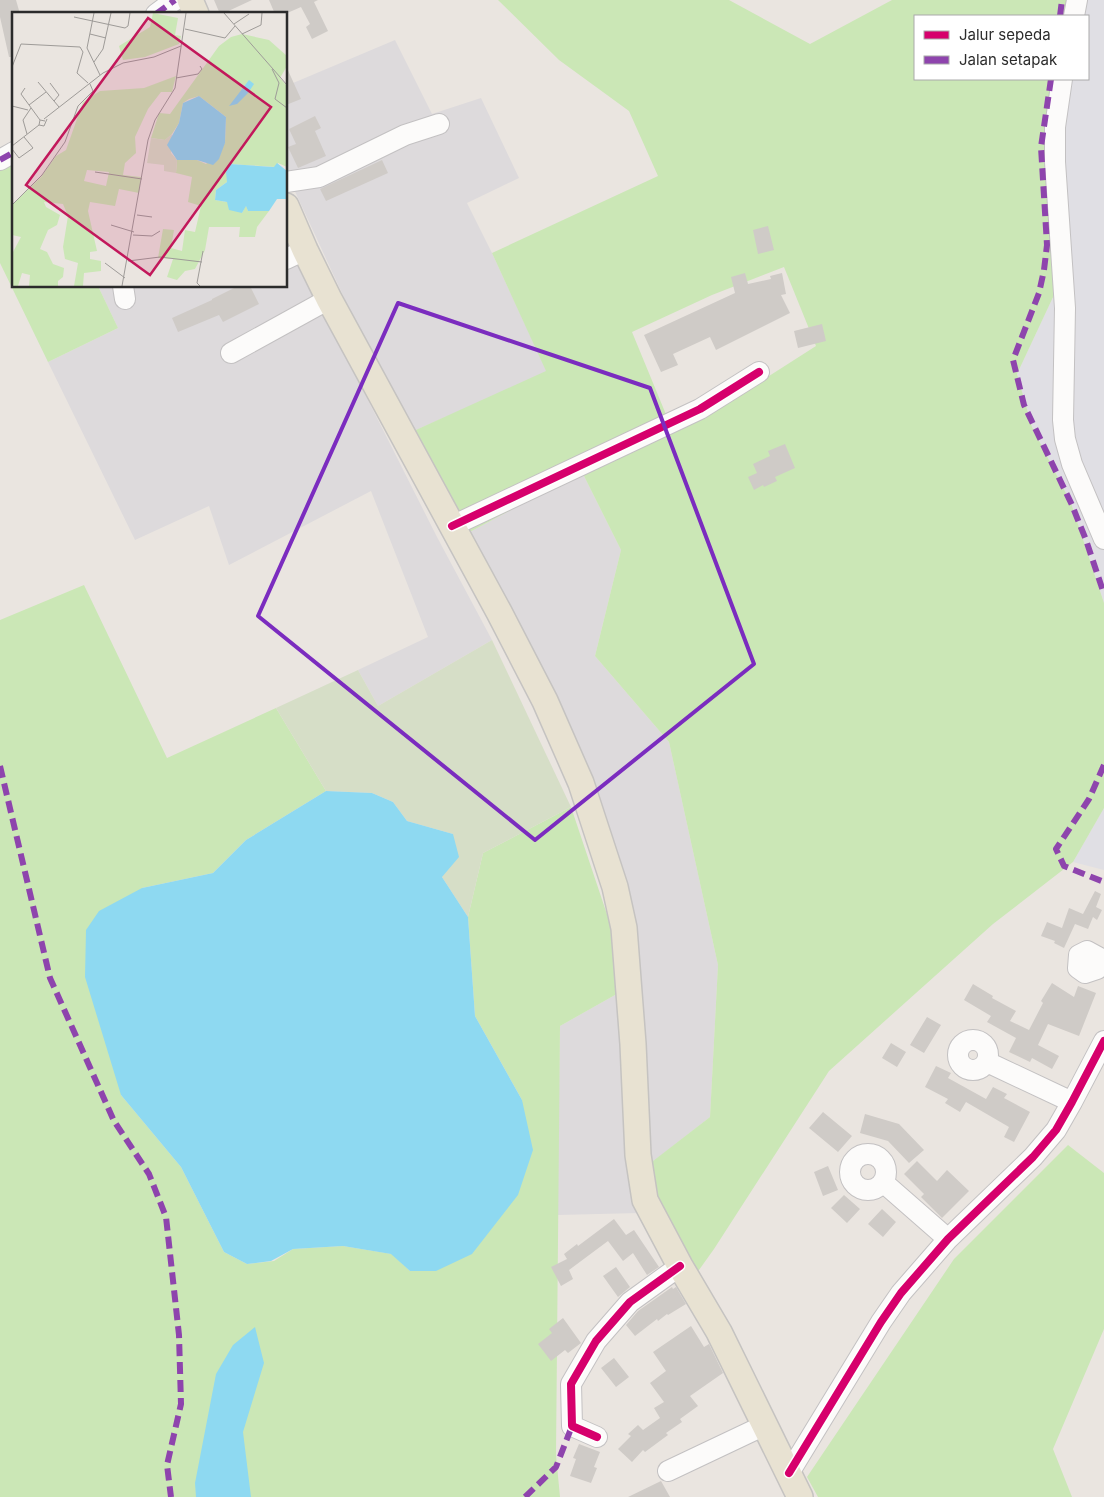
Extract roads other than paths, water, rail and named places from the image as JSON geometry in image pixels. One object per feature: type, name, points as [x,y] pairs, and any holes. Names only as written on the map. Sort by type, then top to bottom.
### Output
[{"type":"main road","points":[[190,0],[195,12]]},
{"type":"main road","points":[[288,216],[296,254],[329,299],[499,612],[545,701],[580,783],[615,887],[624,928],[633,1044],[638,1155],[645,1200],[718,1332],[800,1497]]},
{"type":"street","points":[[159,12],[175,0]]},
{"type":"street","points":[[1074,15],[1077,0]]},
{"type":"street","points":[[1062,80],[1055,127],[1055,162],[1065,308],[1063,420],[1072,464],[1104,539]]},
{"type":"street","points":[[288,182],[318,178],[405,135],[439,124]]},
{"type":"street","points":[[0,160],[12,153]]},
{"type":"street","points":[[231,353],[329,299]]},
{"type":"street","points":[[452,526],[700,408],[759,372]]},
{"type":"street","points":[[789,1473],[880,1322],[900,1293],[948,1238],[1033,1158],[1056,1130],[1104,1042]]},
{"type":"street","points":[[987,1062],[1072,1102]]},
{"type":"street","points":[[884,1182],[948,1238]]},
{"type":"street","points":[[597,1437],[572,1426],[571,1384],[596,1341],[630,1302],[680,1266]]},
{"type":"street","points":[[668,1471],[765,1425]]},
{"type":"water","points":[[326,791],[372,793],[393,802],[407,821],[453,834],[459,857],[442,877],[468,917],[475,1016],[522,1100],[533,1150],[518,1195],[472,1254],[436,1271],[410,1271],[391,1254],[343,1246],[293,1249],[271,1261],[247,1264],[224,1252],[181,1167],[121,1095],[85,977],[86,930],[99,911],[142,888],[213,873],[246,840]]},
{"type":"water","points":[[255,1327],[264,1363],[243,1432],[251,1497],[196,1497],[195,1483],[216,1374],[233,1345]]}]
